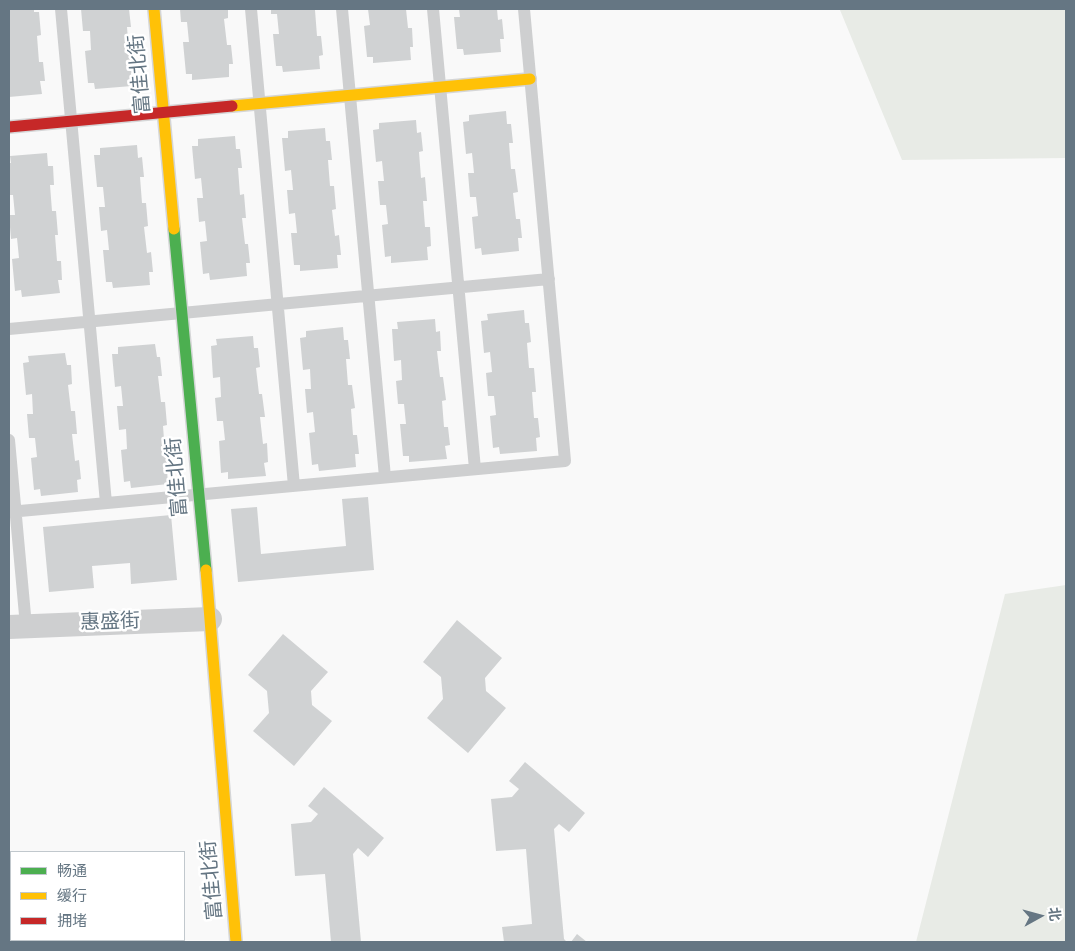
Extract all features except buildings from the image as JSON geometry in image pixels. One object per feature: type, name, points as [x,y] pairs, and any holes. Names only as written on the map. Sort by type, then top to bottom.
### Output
[{"type":"street","name":"富佳北街","points":[[154,9],[210,619],[236,942]]},
{"type":"street","points":[[9,127],[530,79]]},
{"type":"street","name":"惠盛街","points":[[17,626],[210,619]]},
{"type":"lane","points":[[61,9],[106,503]]},
{"type":"lane","points":[[251,9],[294,486]]},
{"type":"lane","points":[[342,9],[385,477]]},
{"type":"lane","points":[[433,9],[475,469]]},
{"type":"lane","points":[[12,512],[565,461],[524,9]]},
{"type":"lane","points":[[9,329],[549,279]]},
{"type":"lane","points":[[9,440],[17,626]]},
{"type":"shaded area","points":[[1066,9],[1066,158],[902,160],[840,10]]},
{"type":"shaded area","points":[[1066,585],[1066,942],[916,942],[1005,594]]},
{"type":"traffic: fast","points":[[174,229],[206,570]]},
{"type":"traffic: slow","points":[[154,9],[174,229]]},
{"type":"traffic: slow","points":[[232,106],[530,79]]},
{"type":"traffic: slow","points":[[206,570],[236,942]]},
{"type":"traffic: jam","points":[[9,127],[232,106]]}]
